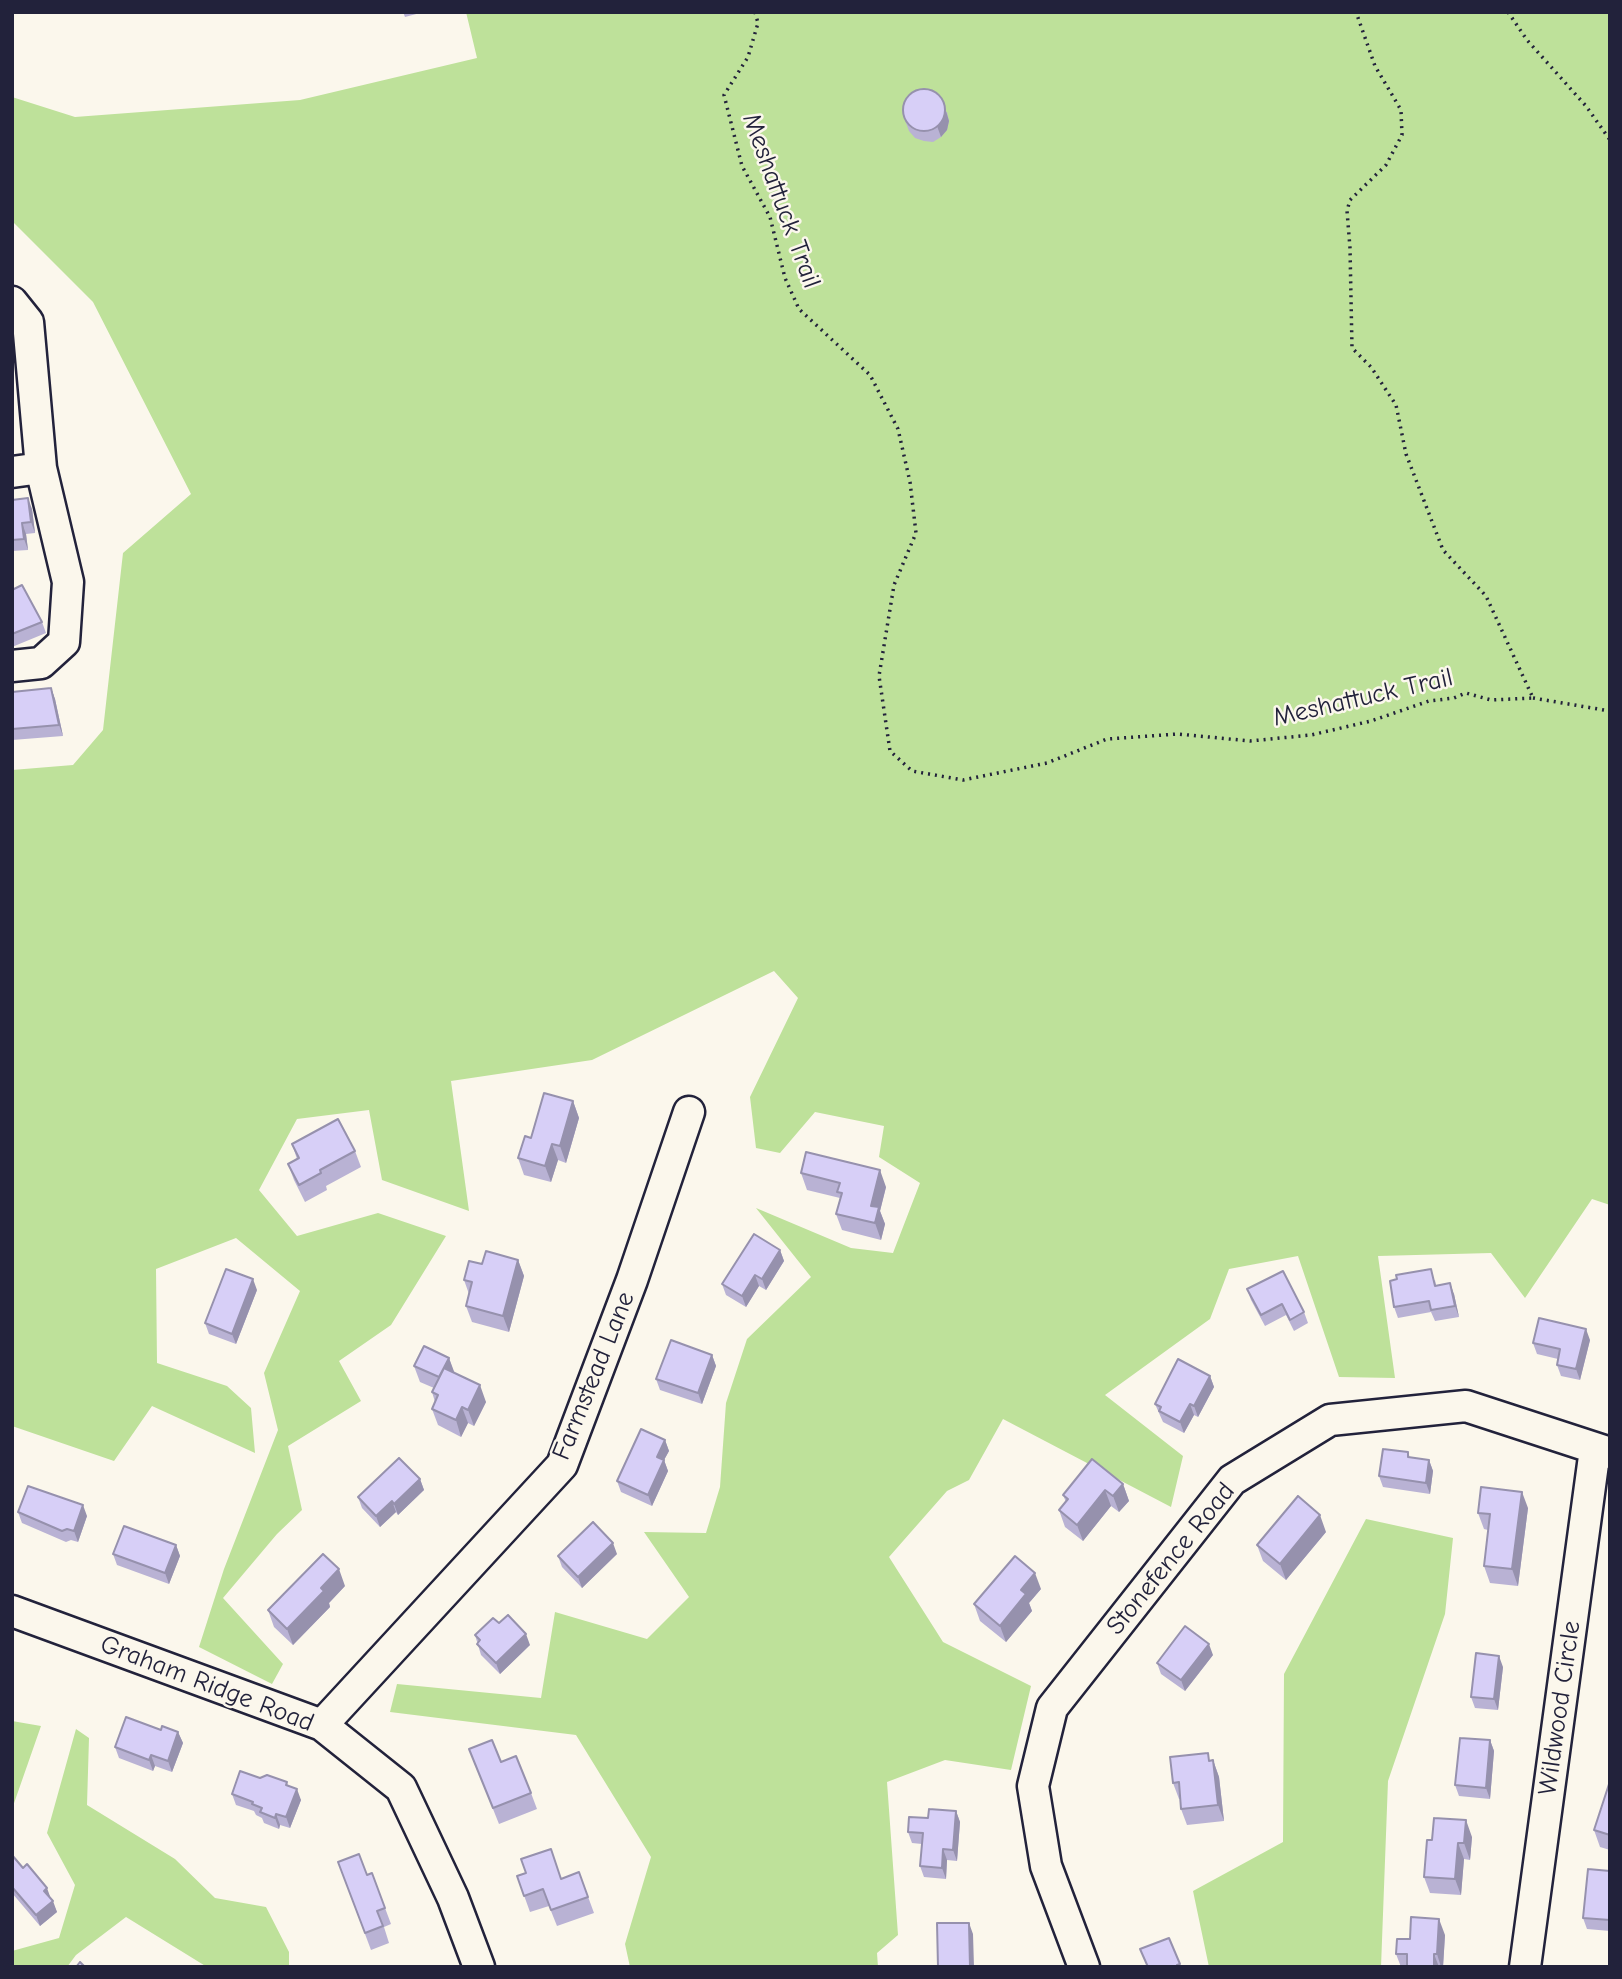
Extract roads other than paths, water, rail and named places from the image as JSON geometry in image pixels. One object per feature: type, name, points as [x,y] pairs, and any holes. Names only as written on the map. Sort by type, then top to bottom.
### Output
[{"type":"street","points":[[12,302],[28,322],[26,470],[68,582],[64,642],[41,663],[12,666]]},
{"type":"street","name":"Farmstead Lane","points":[[322,1725],[562,1465],[632,1280],[689,1112]]},
{"type":"street","name":"Stonefence Road","points":[[1084,1967],[1046,1866],[1033,1786],[1052,1708],[1233,1480],[1330,1420],[1466,1406],[1602,1451]]},
{"type":"street","name":"Wildwood Circle","points":[[1525,1967],[1602,1451]]},
{"type":"street","name":"Graham Ridge Road","points":[[12,1611],[322,1725],[401,1788],[453,1898],[479,1967]]}]
